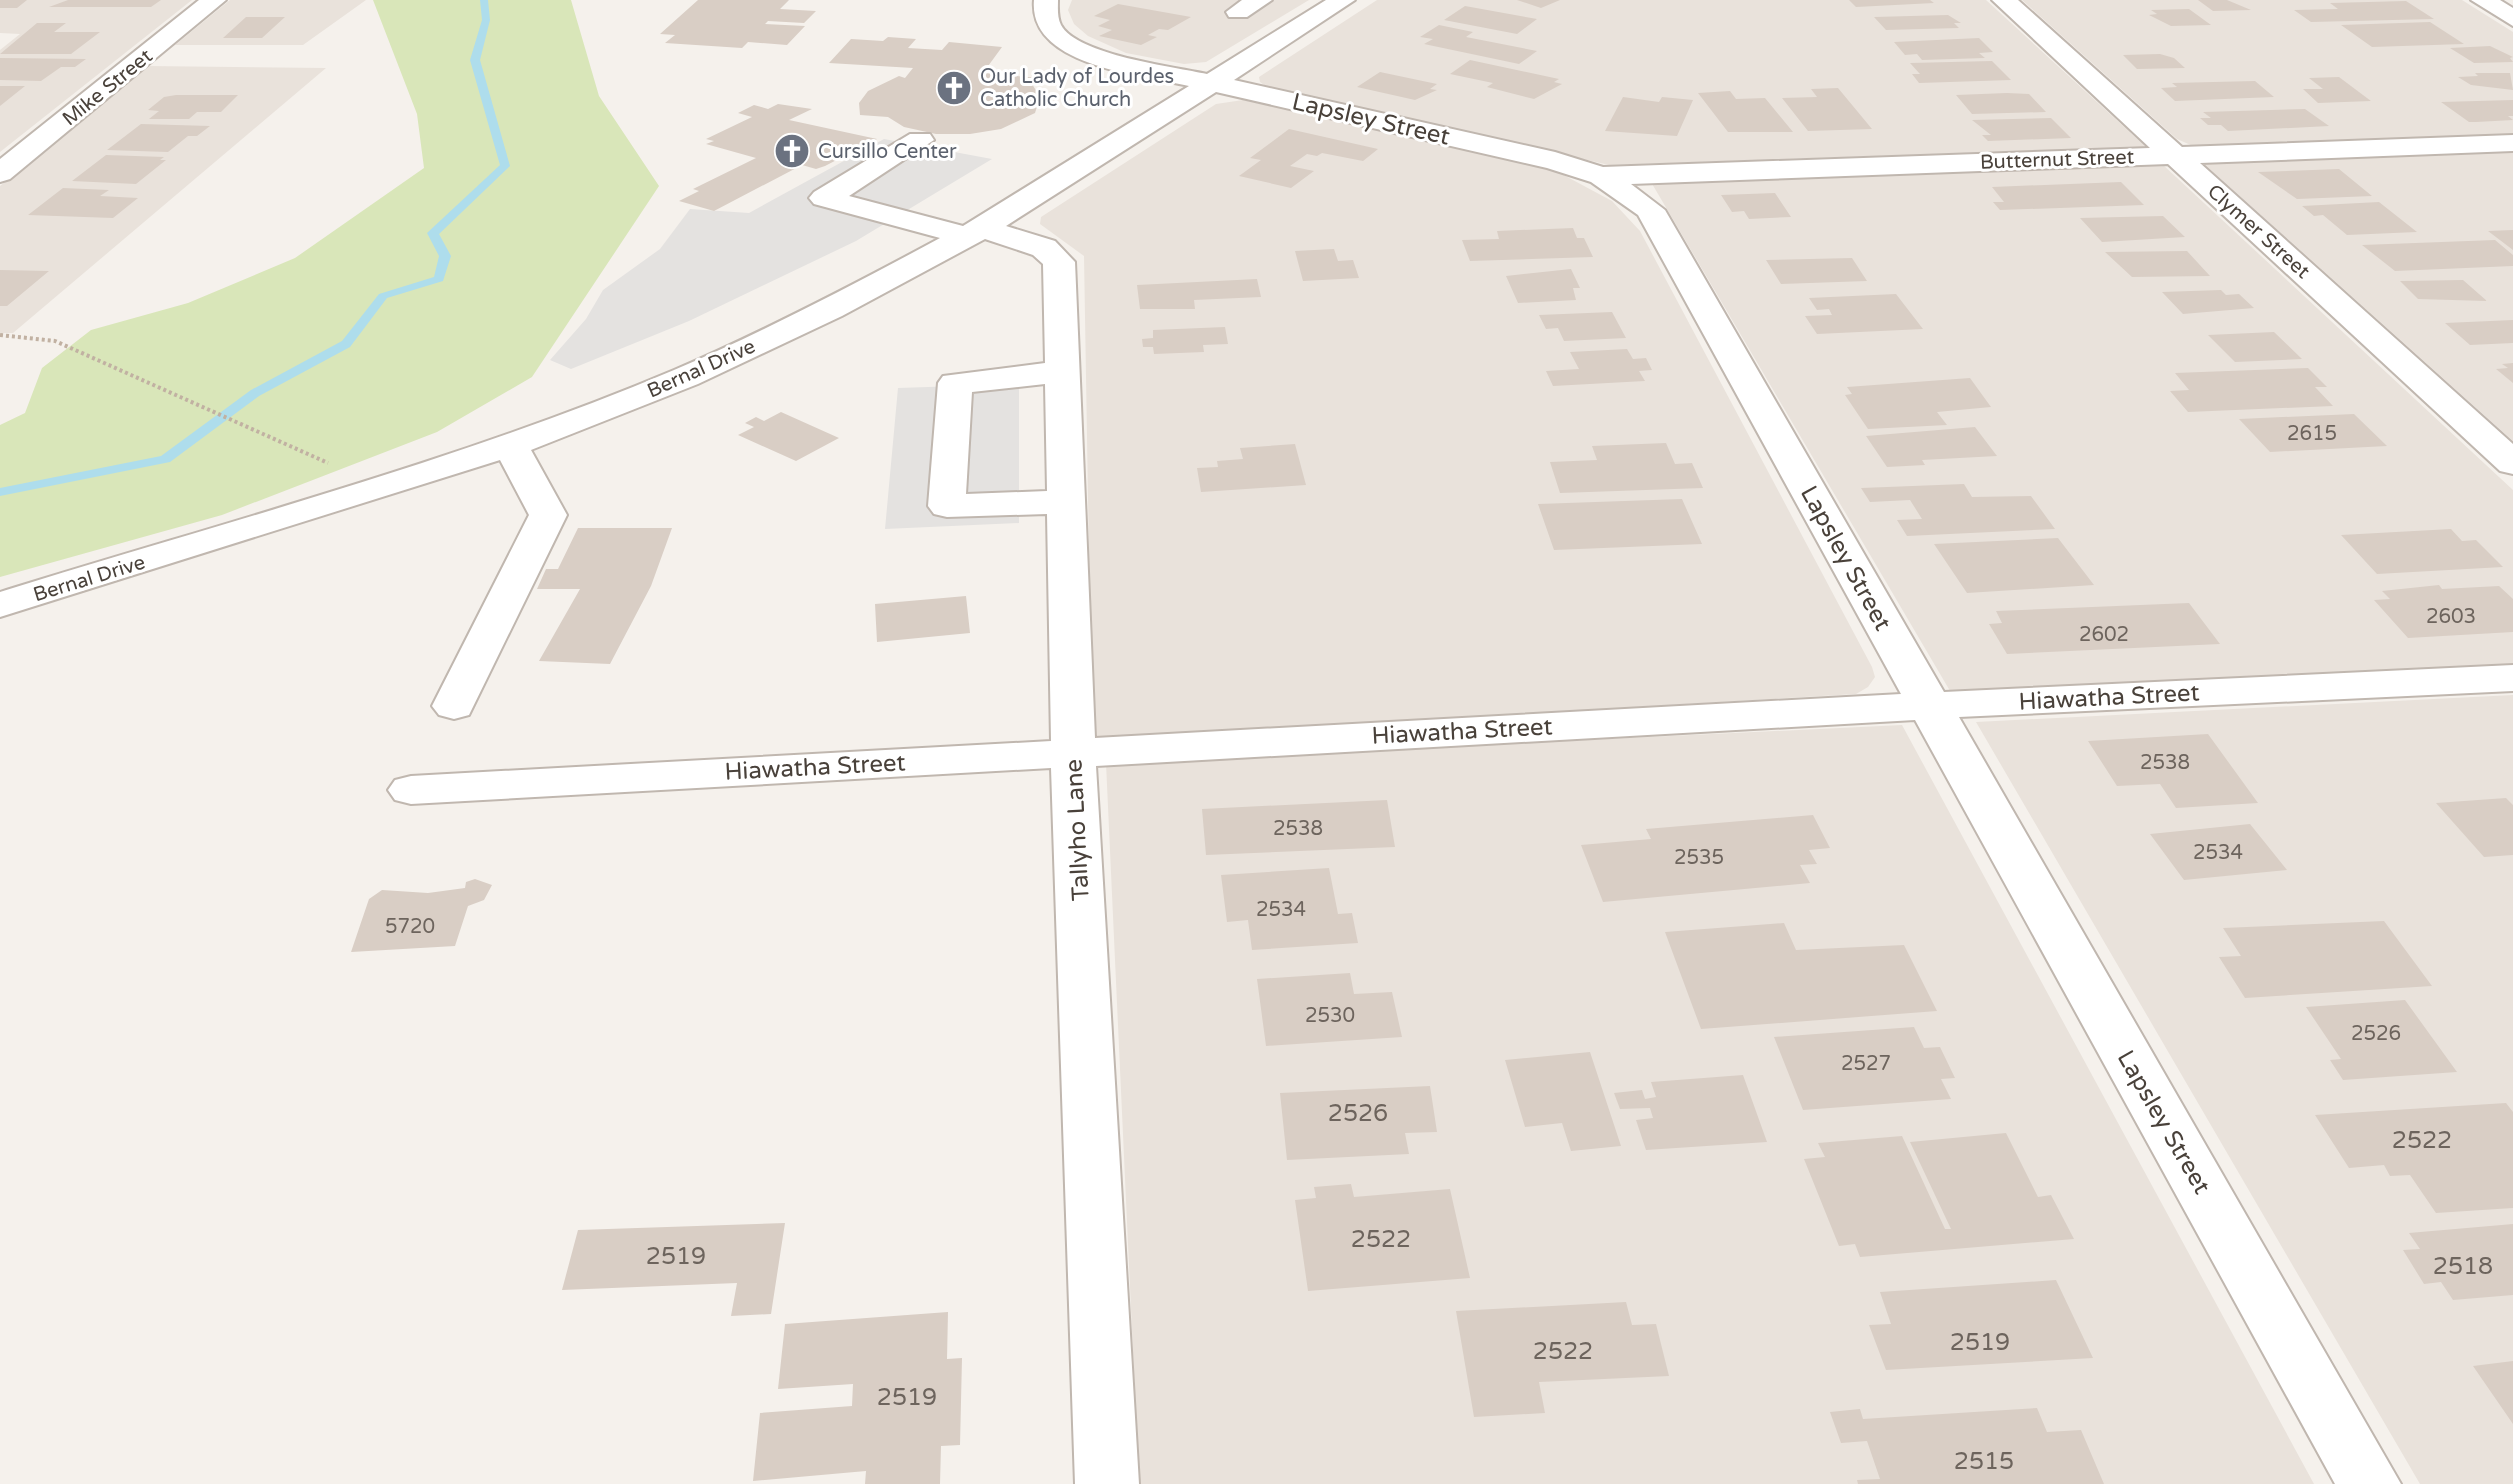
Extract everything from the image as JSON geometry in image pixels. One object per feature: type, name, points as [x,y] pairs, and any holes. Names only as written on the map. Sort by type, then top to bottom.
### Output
[{"type":"street","name":"Mike Street","points":[[0,173],[214,0]]},
{"type":"street","name":"Lapsley Street","points":[[1046,0],[1044,17],[1052,32],[1069,46],[1105,59],[1555,161],[1601,176],[1650,210],[2369,1484]]},
{"type":"street","points":[[1238,12],[1260,0]]},
{"type":"street","points":[[1291,0],[1337,3]]},
{"type":"street","name":"Clymer Street","points":[[2004,0],[2513,463]]},
{"type":"street","points":[[2483,0],[2513,19]]},
{"type":"street","name":"Bernal Drive","points":[[0,605],[510,445],[686,377],[831,309],[974,232],[1337,3]]},
{"type":"street","name":"Tallyho Lane","points":[[920,140],[824,198],[1044,248],[1059,262],[1073,753],[1107,1484]]},
{"type":"street","name":"Butternut Street","points":[[1601,176],[2513,143]]},
{"type":"street","points":[[1061,372],[955,383],[947,506],[1066,502]]},
{"type":"street","points":[[454,706],[548,515],[510,445]]},
{"type":"street","name":"Hiawatha Street","points":[[411,790],[1928,706],[2513,678]]},
{"type":"path","points":[[0,335],[55,341],[319,459]]},
{"type":"shaded area","points":[[0,0],[192,0],[0,152],[0,50],[20,34],[0,33]]},
{"type":"shaded area","points":[[230,0],[366,0],[303,45],[175,45]]},
{"type":"shaded area","points":[[1072,0],[1309,0],[1206,62],[1184,64],[1126,53],[1088,36],[1074,24],[1068,10]]},
{"type":"shaded area","points":[[1377,0],[1986,0],[2146,147],[1609,165],[1267,87],[1260,82],[1259,77]]},
{"type":"shaded area","points":[[2022,0],[2462,0],[2513,32],[2513,136],[2193,146],[2177,139]]},
{"type":"shaded area","points":[[147,66],[326,68],[13,333],[0,333],[0,186]]},
{"type":"shaded area","points":[[1243,100],[1519,159],[1558,172],[1612,201],[1640,231],[1872,667],[1875,677],[1868,687],[1856,694],[1092,739],[1084,256],[1040,224],[1041,217],[1216,104]]},
{"type":"shaded area","points":[[884,139],[992,159],[856,241],[689,321],[571,369],[550,360],[586,319],[603,290],[660,249],[690,209],[749,213]]},
{"type":"shaded area","points":[[2513,151],[2513,441],[2202,162]]},
{"type":"shaded area","points":[[2162,164],[2513,490],[2513,666],[1953,696],[1651,182]]},
{"type":"shaded area","points":[[1019,384],[1019,523],[885,529],[898,388]]},
{"type":"shaded area","points":[[2513,695],[2513,1484],[2420,1484],[1976,722]]},
{"type":"shaded area","points":[[1902,725],[2314,1484],[1139,1484],[1106,763]]},
{"type":"green space","points":[[373,0],[571,0],[599,96],[659,186],[532,377],[437,432],[222,515],[0,577],[0,425],[25,413],[42,368],[91,330],[188,303],[295,258],[424,168],[417,114]]},
{"type":"building","points":[[0,0],[27,0],[17,8],[0,8]]},
{"type":"building","points":[[68,0],[161,0],[151,7],[49,7]]},
{"type":"building","points":[[698,0],[789,0],[780,9],[816,11],[804,23],[768,21],[765,24],[805,26],[787,45],[748,42],[742,48],[665,43],[675,35],[660,34]]},
{"type":"building","points":[[1517,0],[1560,0],[1541,8]]},
{"type":"building","points":[[1849,0],[1930,0],[1934,3],[1856,7]]},
{"type":"building","points":[[2198,0],[2227,0],[2251,10],[2213,11]]},
{"type":"building","points":[[2406,1],[2434,19],[2311,22],[2294,10],[2338,9],[2330,3]]},
{"type":"building","points":[[1118,4],[1191,17],[1168,30],[1159,29],[1148,35],[1157,37],[1141,45],[1099,36],[1112,30],[1098,26],[1110,20],[1094,16]]},
{"type":"building","points":[[1465,6],[1537,19],[1517,34],[1444,20]]},
{"type":"building","points":[[2189,9],[2211,25],[2171,26],[2149,15],[2157,14],[2151,10]]},
{"type":"building","points":[[1948,15],[1961,23],[1954,23],[1959,28],[1886,30],[1874,17]]},
{"type":"building","points":[[246,17],[285,17],[262,38],[223,38]]},
{"type":"building","points":[[2430,22],[2464,44],[2372,47],[2341,25]]},
{"type":"building","points":[[37,23],[66,23],[54,32],[100,32],[71,54],[0,54]]},
{"type":"building","points":[[1439,25],[1473,32],[1466,37],[1537,51],[1519,64],[1424,44],[1433,39],[1420,37]]},
{"type":"building","name":"Our Lady of Lourdes Catholic Church","points":[[888,37],[916,39],[908,48],[942,50],[949,42],[1002,47],[983,73],[1040,78],[1032,84],[1040,97],[1035,113],[1001,129],[970,134],[936,134],[904,127],[888,117],[860,115],[859,103],[868,91],[899,76],[905,78],[913,68],[829,63],[851,39],[883,41]]},
{"type":"building","points":[[1979,38],[1993,52],[1979,53],[1985,58],[1922,60],[1917,54],[1905,55],[1894,42]]},
{"type":"building","points":[[2490,46],[2513,57],[2510,58],[2513,62],[2474,63],[2450,48]]},
{"type":"building","points":[[2160,54],[2174,58],[2185,68],[2137,69],[2123,55]]},
{"type":"building","points":[[0,58],[86,59],[75,67],[61,67],[41,81],[0,80]]},
{"type":"building","points":[[1470,60],[1559,79],[1554,82],[1562,84],[1534,99],[1487,87],[1493,83],[1450,74]]},
{"type":"building","points":[[1992,61],[2011,80],[1919,83],[1912,74],[1920,74],[1910,63]]},
{"type":"building","points":[[1380,72],[1437,84],[1430,89],[1437,90],[1415,100],[1357,87]]},
{"type":"building","points":[[2475,73],[2510,73],[2513,90],[2471,85],[2458,77],[2478,76]]},
{"type":"building","points":[[2339,77],[2371,101],[2318,103],[2303,89],[2323,89],[2309,78]]},
{"type":"building","points":[[2255,81],[2274,97],[2175,101],[2161,88],[2177,87],[2172,83]]},
{"type":"building","points":[[0,86],[25,86],[0,106]]},
{"type":"building","points":[[1838,88],[1872,129],[1808,131],[1782,98],[1817,97],[1811,89]]},
{"type":"building","points":[[1730,91],[1736,99],[1765,98],[1793,132],[1728,132],[1698,93]]},
{"type":"building","points":[[2029,94],[2046,112],[1972,114],[1956,95]]},
{"type":"building","points":[[238,95],[221,112],[197,112],[189,119],[149,119],[159,111],[148,110],[164,97]]},
{"type":"building","points":[[1623,97],[1659,102],[1662,97],[1693,100],[1677,136],[1605,131]]},
{"type":"building","points":[[2513,100],[2513,116],[2508,116],[2513,120],[2476,122],[2469,122],[2441,102]]},
{"type":"building","name":"Cursillo Center","points":[[778,104],[812,109],[789,120],[877,139],[825,166],[816,169],[802,165],[714,211],[679,201],[699,191],[693,189],[756,158],[706,144],[714,141],[706,139],[752,117],[738,113],[754,105],[768,109]]},
{"type":"building","points":[[2305,109],[2329,126],[2228,131],[2221,125],[2208,125],[2200,118],[2211,118],[2203,112]]},
{"type":"building","points":[[2051,118],[2071,138],[1988,141],[1982,135],[1991,135],[1972,120]]},
{"type":"building","points":[[141,124],[210,126],[197,136],[188,136],[168,152],[107,150]]},
{"type":"building","points":[[1289,129],[1378,149],[1363,161],[1322,153],[1317,156],[1307,154],[1290,166],[1314,171],[1291,188],[1239,176],[1261,160],[1250,158]]},
{"type":"building","points":[[106,155],[164,157],[160,160],[166,160],[136,184],[72,181]]},
{"type":"building","points":[[2339,169],[2372,196],[2297,199],[2258,172]]},
{"type":"building","points":[[2121,182],[2144,205],[2000,210],[1993,202],[2004,202],[1992,187]]},
{"type":"building","points":[[63,188],[109,190],[100,196],[138,198],[113,218],[28,215]]},
{"type":"building","points":[[1775,193],[1791,217],[1749,219],[1744,211],[1732,212],[1721,195]]},
{"type":"building","points":[[2379,202],[2417,232],[2347,235],[2323,215],[2314,216],[2302,206]]},
{"type":"building","points":[[2163,216],[2185,237],[2102,242],[2080,218]]},
{"type":"building","points":[[1573,228],[1577,238],[1584,238],[1593,257],[1470,261],[1462,240],[1499,239],[1497,231]]},
{"type":"building","points":[[2513,230],[2513,250],[2488,231]]},
{"type":"building","points":[[2495,240],[2513,255],[2513,266],[2395,271],[2362,245]]},
{"type":"building","points":[[1334,249],[1338,261],[1353,260],[1359,278],[1303,281],[1295,251]]},
{"type":"building","points":[[2187,251],[2210,276],[2132,277],[2105,252]]},
{"type":"building","points":[[1852,258],[1867,281],[1781,284],[1766,260]]},
{"type":"building","points":[[1571,269],[1580,288],[1573,288],[1576,300],[1518,303],[1506,276]]},
{"type":"building","points":[[0,270],[49,271],[7,306],[0,306]]},
{"type":"building","points":[[1257,279],[1261,297],[1194,300],[1195,309],[1140,309],[1137,285]]},
{"type":"building","points":[[2463,280],[2487,301],[2418,299],[2400,281]]},
{"type":"building","points":[[2221,290],[2226,295],[2239,294],[2254,308],[2183,314],[2162,292]]},
{"type":"building","points":[[1896,294],[1923,329],[1817,334],[1805,316],[1832,315],[1829,309],[1817,310],[1809,298]]},
{"type":"building","points":[[1612,312],[1626,338],[1564,341],[1558,328],[1546,329],[1539,315]]},
{"type":"building","points":[[2513,320],[2513,343],[2470,345],[2445,323]]},
{"type":"building","points":[[1225,327],[1228,344],[1203,345],[1204,352],[1154,354],[1153,347],[1143,347],[1142,339],[1153,338],[1153,330]]},
{"type":"building","points":[[2274,332],[2302,359],[2235,362],[2208,335]]},
{"type":"building","points":[[1627,349],[1633,359],[1646,358],[1652,370],[1639,371],[1645,381],[1553,386],[1546,371],[1579,369],[1570,352]]},
{"type":"building","points":[[2513,363],[2513,383],[2496,369],[2508,368],[2502,364]]},
{"type":"building","points":[[2308,368],[2327,387],[2315,387],[2333,406],[2188,412],[2170,391],[2189,390],[2175,373]]},
{"type":"building","points":[[1970,378],[1991,407],[1937,412],[1947,425],[1868,429],[1845,395],[1852,394],[1847,387]]},
{"type":"building","points":[[781,412],[839,438],[796,461],[738,435],[754,427],[745,423],[756,417],[764,421]]},
{"type":"building","points":[[2354,414],[2387,446],[2270,452],[2239,419]]},
{"type":"building","points":[[1975,427],[1997,456],[1922,460],[1925,465],[1887,467],[1866,436]]},
{"type":"building","points":[[1666,443],[1675,464],[1692,463],[1703,488],[1560,493],[1550,462],[1597,460],[1592,446]]},
{"type":"building","points":[[1295,444],[1306,485],[1201,492],[1197,468],[1218,467],[1217,461],[1243,459],[1240,448]]},
{"type":"building","points":[[1964,484],[1972,497],[2031,496],[2055,529],[1907,536],[1897,520],[1922,519],[1910,500],[1870,502],[1861,488]]},
{"type":"building","points":[[1682,499],[1702,544],[1554,550],[1538,504]]},
{"type":"building","points":[[578,528],[672,528],[651,586],[610,664],[539,661],[580,589],[537,589],[546,569],[558,569]]},
{"type":"building","points":[[2451,529],[2462,541],[2476,540],[2503,567],[2377,574],[2341,535]]},
{"type":"building","points":[[2058,538],[2094,585],[1967,593],[1934,544]]},
{"type":"building","points":[[2439,585],[2442,589],[2499,586],[2513,599],[2513,632],[2408,638],[2374,600],[2390,599],[2382,591]]},
{"type":"building","points":[[966,596],[970,633],[877,642],[875,604]]},
{"type":"building","points":[[2189,603],[2220,644],[2007,654],[1989,624],[2002,623],[1996,611]]},
{"type":"building","points":[[2208,734],[2258,803],[2176,808],[2160,784],[2117,786],[2088,741]]},
{"type":"building","points":[[2506,798],[2513,805],[2513,855],[2484,857],[2436,803]]},
{"type":"building","points":[[1387,800],[1395,847],[1206,855],[1202,809]]},
{"type":"building","points":[[1813,815],[1830,848],[1809,850],[1817,864],[1800,865],[1810,883],[1603,902],[1581,845],[1651,839],[1646,829]]},
{"type":"building","points":[[2250,824],[2287,870],[2184,880],[2150,834]]},
{"type":"building","points":[[1329,868],[1338,914],[1352,913],[1358,943],[1252,950],[1248,920],[1227,922],[1221,875]]},
{"type":"building","points":[[475,879],[492,885],[484,900],[468,906],[455,946],[351,952],[369,899],[382,890],[428,893],[465,888],[466,882]]},
{"type":"building","points":[[2384,921],[2432,986],[2245,998],[2219,957],[2241,956],[2223,928]]},
{"type":"building","points":[[1784,923],[1796,950],[1904,945],[1937,1011],[1701,1029],[1665,932]]},
{"type":"building","points":[[1350,973],[1354,994],[1392,992],[1402,1037],[1266,1046],[1257,979]]},
{"type":"building","points":[[2405,1000],[2457,1072],[2343,1080],[2330,1060],[2341,1059],[2306,1007]]},
{"type":"building","points":[[1914,1027],[1924,1048],[1940,1047],[1955,1078],[1941,1079],[1951,1099],[1803,1110],[1774,1037]]},
{"type":"building","points":[[1590,1052],[1621,1146],[1571,1151],[1562,1123],[1525,1127],[1505,1060]]},
{"type":"building","points":[[1743,1075],[1767,1142],[1646,1150],[1636,1120],[1653,1118],[1650,1108],[1620,1109],[1614,1093],[1642,1090],[1645,1099],[1656,1097],[1651,1082]]},
{"type":"building","points":[[1430,1086],[1437,1132],[1405,1133],[1409,1154],[1287,1160],[1280,1093]]},
{"type":"building","points":[[2506,1103],[2513,1112],[2513,1208],[2436,1213],[2410,1175],[2390,1176],[2384,1165],[2349,1168],[2315,1115]]},
{"type":"building","points":[[2006,1133],[2038,1197],[2051,1195],[2074,1239],[1860,1257],[1855,1244],[1839,1246],[1804,1159],[1825,1157],[1818,1143],[1902,1136],[1945,1229],[1951,1229],[1910,1142]]},
{"type":"building","points":[[1351,1184],[1354,1197],[1450,1189],[1470,1278],[1308,1291],[1295,1200],[1316,1198],[1314,1187]]},
{"type":"building","points":[[785,1223],[771,1314],[731,1316],[737,1283],[562,1290],[578,1230]]},
{"type":"building","points":[[2513,1224],[2513,1295],[2453,1300],[2441,1282],[2424,1284],[2403,1250],[2420,1249],[2409,1233]]},
{"type":"building","points":[[2056,1280],[2093,1358],[1886,1370],[1869,1325],[1891,1324],[1880,1292]]},
{"type":"building","points":[[1626,1302],[1632,1325],[1656,1324],[1669,1376],[1539,1382],[1545,1413],[1474,1417],[1456,1311]]},
{"type":"building","points":[[948,1312],[947,1359],[962,1358],[960,1445],[941,1446],[940,1484],[865,1484],[866,1471],[753,1481],[760,1413],[852,1406],[853,1384],[778,1389],[785,1324]]},
{"type":"building","points":[[2513,1361],[2513,1424],[2473,1366]]},
{"type":"building","points":[[2037,1408],[2047,1432],[2081,1430],[2104,1484],[1858,1484],[1857,1480],[1880,1479],[1867,1441],[1841,1443],[1830,1412],[1860,1409],[1863,1419]]},
{"type":"waterway","points":[[0,492],[165,459],[255,393],[346,344],[383,296],[439,279],[445,256],[433,233],[505,166],[475,60],[486,20],[484,0]]},
{"type":"place","name":"Our Lady of Lourdes Catholic Church","points":[[954,88]]},
{"type":"place","name":"Cursillo Center","points":[[792,151]]}]
